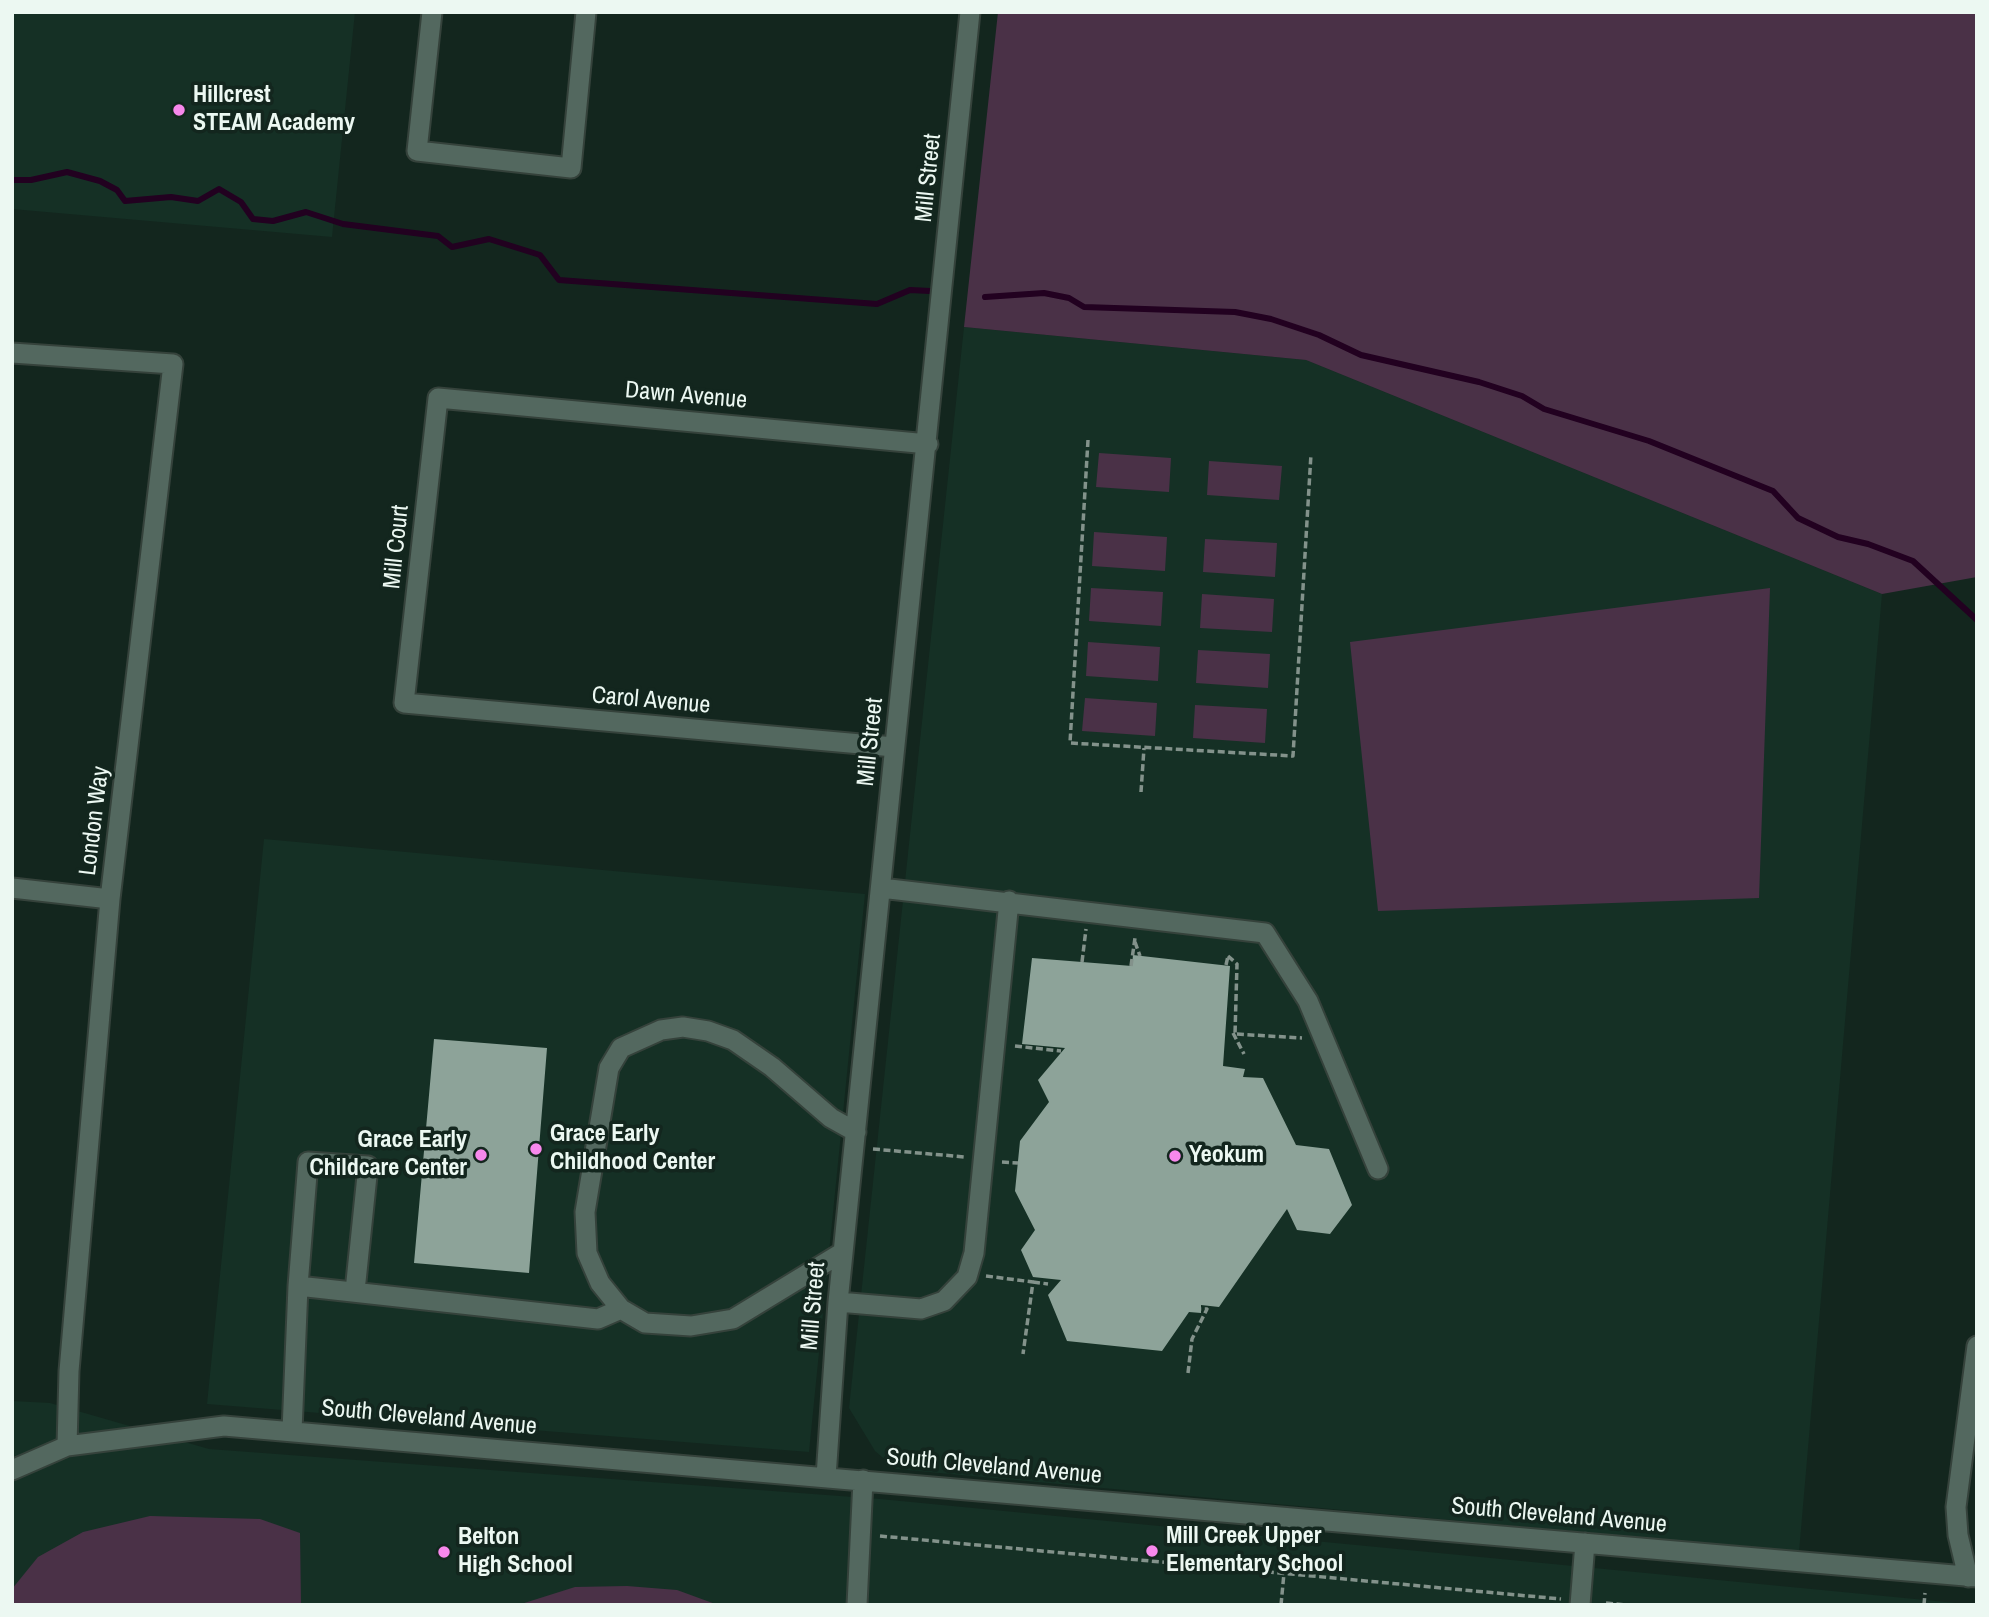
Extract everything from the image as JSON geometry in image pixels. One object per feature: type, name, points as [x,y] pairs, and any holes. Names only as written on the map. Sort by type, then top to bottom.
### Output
[{"type":"street","points":[[432,12],[417,151],[572,168],[586,12]]},
{"type":"street","name":"Mill Street","points":[[826,1477],[838,1302],[971,12]]},
{"type":"street","name":"London Way","points":[[12,352],[173,364],[110,899],[69,1371],[67,1446]]},
{"type":"street","name":"Dawn Avenue","points":[[438,398],[928,444]]},
{"type":"street","name":"Mill Court","points":[[404,702],[438,398]]},
{"type":"street","name":"Carol Avenue","points":[[404,702],[894,747]]},
{"type":"street","points":[[12,888],[110,899]]},
{"type":"street","points":[[881,888],[1265,933],[1308,1001],[1378,1169]]},
{"type":"street","points":[[838,1302],[921,1309],[944,1301],[967,1277],[974,1253],[1009,901]]},
{"type":"street","points":[[843,1252],[733,1319],[691,1326],[645,1323],[621,1309],[600,1283],[587,1253],[585,1212],[608,1068],[621,1048],[661,1030],[683,1027],[733,1040],[772,1067],[831,1118],[856,1132]]},
{"type":"street","points":[[292,1431],[308,1162],[368,1166],[355,1291]]},
{"type":"street","points":[[299,1286],[598,1319],[621,1309]]},
{"type":"street","points":[[1973,1577],[1958,1535],[1956,1507],[1977,1346]]},
{"type":"street","name":"South Cleveland Avenue","points":[[12,1470],[67,1446],[225,1426],[1973,1577]]},
{"type":"street","points":[[857,1605],[863,1480]]},
{"type":"street","points":[[1575,1602],[1586,1543]]},
{"type":"path","points":[[1088,440],[1070,743],[1144,748],[1293,756],[1311,454]]},
{"type":"path","points":[[1142,792],[1144,748]]},
{"type":"path","points":[[1082,962],[1087,922]]},
{"type":"path","points":[[1131,966],[1135,933]]},
{"type":"path","points":[[1134,940],[1140,956]]},
{"type":"path","points":[[1226,965],[1230,946]]},
{"type":"path","points":[[1228,956],[1237,964],[1234,1033],[1244,1054]]},
{"type":"path","points":[[1226,1033],[1302,1038]]},
{"type":"path","points":[[1009,1045],[1060,1051]]},
{"type":"path","points":[[873,1149],[972,1158]]},
{"type":"path","points":[[996,1161],[1018,1163]]},
{"type":"path","points":[[984,1276],[1048,1284]]},
{"type":"path","points":[[1023,1354],[1033,1282]]},
{"type":"path","points":[[1188,1373],[1192,1339],[1207,1309],[1201,1309]]},
{"type":"path","points":[[880,1536],[1575,1602]]},
{"type":"path","points":[[1281,1605],[1284,1573]]},
{"type":"path","points":[[1924,1605],[1926,1588]]},
{"type":"path","points":[[1606,1603],[1625,1605]]},
{"type":"shaded area","name":"Hillcrest STEAM Academy","points":[[12,12],[355,12],[332,237],[12,209]]},
{"type":"shaded area","points":[[998,12],[1977,12],[1977,577],[1882,594],[1306,360],[964,327]]},
{"type":"shaded area","points":[[964,327],[1306,360],[1882,594],[1799,1552],[896,1469],[875,1451],[849,1408]]},
{"type":"shaded area","points":[[1099,453],[1171,458],[1169,492],[1096,487]]},
{"type":"shaded area","points":[[1209,461],[1282,466],[1279,500],[1207,495]]},
{"type":"shaded area","points":[[1094,532],[1167,537],[1165,571],[1092,566]]},
{"type":"shaded area","points":[[1205,539],[1277,543],[1275,577],[1203,572]]},
{"type":"shaded area","points":[[1091,588],[1163,592],[1161,626],[1089,621]]},
{"type":"shaded area","points":[[1770,588],[1759,898],[1378,911],[1350,642]]},
{"type":"shaded area","points":[[1202,594],[1274,599],[1272,632],[1200,628]]},
{"type":"shaded area","points":[[1088,642],[1160,647],[1158,681],[1086,676]]},
{"type":"shaded area","points":[[1198,650],[1270,654],[1268,688],[1196,683]]},
{"type":"shaded area","points":[[1085,698],[1157,703],[1155,736],[1082,731]]},
{"type":"shaded area","points":[[1195,705],[1267,709],[1265,743],[1193,738]]},
{"type":"shaded area","name":"Grace Early Childhood Center","points":[[264,839],[865,894],[809,1452],[207,1404]]},
{"type":"shaded area","name":"Belton High School","points":[[12,1401],[50,1403],[209,1449],[880,1499],[1977,1605],[12,1605]]},
{"type":"shaded area","points":[[150,1516],[260,1519],[300,1533],[301,1605],[12,1605],[12,1589],[38,1557],[83,1532]]},
{"type":"shaded area","points":[[627,1586],[677,1590],[718,1605],[518,1605],[575,1587]]},
{"type":"building","name":"Yeokum","points":[[1133,955],[1230,966],[1223,1066],[1245,1069],[1243,1077],[1263,1078],[1296,1145],[1329,1149],[1352,1205],[1330,1234],[1297,1230],[1287,1209],[1219,1307],[1201,1305],[1201,1313],[1189,1312],[1162,1351],[1067,1341],[1048,1295],[1061,1280],[1033,1277],[1021,1250],[1035,1230],[1015,1191],[1020,1141],[1049,1102],[1038,1080],[1065,1048],[1022,1044],[1032,958],[1132,966]]},
{"type":"building","name":"Grace Early Childcare Center","points":[[434,1039],[547,1048],[529,1273],[414,1263]]},
{"type":"waterway","points":[[12,180],[31,180],[67,172],[100,181],[117,190],[125,201],[171,197],[198,201],[219,189],[241,202],[253,219],[273,221],[306,212],[343,224],[438,236],[452,247],[489,239],[540,255],[559,280],[877,304],[910,290],[930,291]]},
{"type":"waterway","points":[[985,297],[1044,293],[1069,298],[1084,307],[1235,312],[1271,319],[1319,335],[1361,355],[1479,382],[1522,396],[1544,409],[1649,441],[1773,491],[1798,518],[1838,537],[1868,544],[1913,561],[1977,620]]},
{"type":"place","name":"Hillcrest STEAM Academy","points":[[179,110]]},
{"type":"place","name":"Grace Early Childhood Center","points":[[536,1149]]},
{"type":"place","name":"Grace Early Childcare Center","points":[[481,1155]]},
{"type":"place","name":"Yeokum","points":[[1175,1156]]},
{"type":"place","name":"Mill Creek Upper Elementary School","points":[[1152,1551]]},
{"type":"place","name":"Belton High School","points":[[444,1552]]}]
